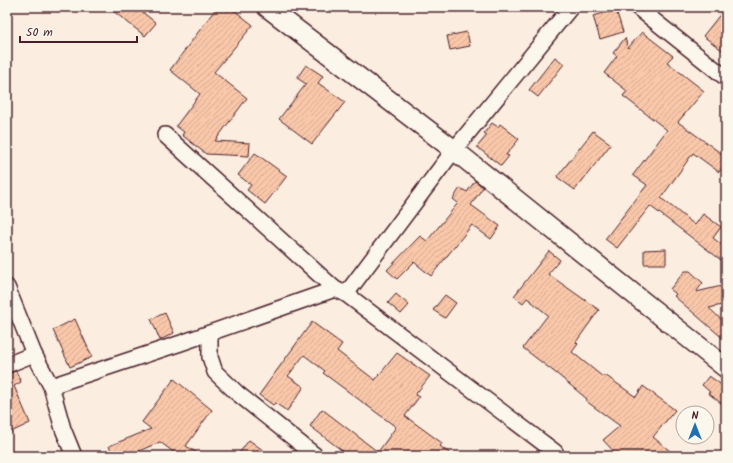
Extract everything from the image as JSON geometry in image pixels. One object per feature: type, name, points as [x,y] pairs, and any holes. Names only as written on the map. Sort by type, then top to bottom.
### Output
[{"type":"street","points":[[266,7],[454,150],[726,368]]},
{"type":"street","points":[[51,386],[340,291],[571,7]]},
{"type":"street","points":[[637,7],[726,78]]},
{"type":"street","points":[[165,135],[340,291],[555,452],[557,456]]},
{"type":"street","points":[[7,287],[34,354],[51,386],[62,429],[74,456]]},
{"type":"street","points":[[210,333],[210,357],[215,372],[237,393],[316,456]]},
{"type":"street","points":[[7,365],[34,354]]},
{"type":"building","points":[[108,7],[136,7],[156,23],[145,36]]},
{"type":"building","points":[[217,7],[230,7],[253,25],[214,72],[247,98],[215,141],[250,143],[249,156],[206,154],[182,135],[184,132],[176,126],[200,94],[170,70]]},
{"type":"building","points":[[726,7],[726,53],[703,36]]},
{"type":"building","points":[[616,10],[623,32],[600,39],[593,16]]},
{"type":"building","points":[[467,32],[470,46],[450,50],[447,36]]},
{"type":"building","points":[[642,32],[673,56],[667,62],[704,91],[678,122],[726,157],[726,162],[719,172],[693,153],[661,198],[695,225],[703,214],[721,227],[713,238],[726,248],[726,254],[721,260],[650,206],[617,248],[605,239],[647,185],[633,175],[667,130],[623,96],[627,91],[604,73],[617,56],[613,53],[625,38],[628,48]]},
{"type":"building","points":[[555,57],[564,64],[538,97],[529,90]]},
{"type":"building","points":[[306,65],[323,76],[318,83],[345,102],[312,144],[279,119],[306,84],[297,78]]},
{"type":"building","points":[[492,123],[498,127],[500,124],[519,139],[506,155],[509,156],[501,166],[477,147],[487,135],[484,133]]},
{"type":"building","points":[[593,131],[611,144],[575,190],[557,177]]},
{"type":"building","points":[[255,153],[287,176],[265,204],[247,190],[251,185],[238,175]]},
{"type":"building","points":[[475,181],[483,187],[471,205],[500,226],[491,239],[472,225],[431,276],[414,262],[397,279],[387,270],[420,236],[427,241],[458,203],[453,199],[460,188],[467,192]]},
{"type":"building","points":[[666,249],[666,264],[644,264],[644,250]]},
{"type":"building","points":[[549,251],[560,260],[548,274],[599,310],[576,342],[578,344],[572,352],[603,377],[605,375],[636,397],[643,386],[675,410],[653,437],[676,456],[618,456],[603,440],[620,426],[586,401],[587,399],[523,348],[548,315],[527,298],[523,303],[514,296]]},
{"type":"building","points":[[685,271],[690,271],[703,283],[696,292],[726,285],[726,304],[709,308],[726,324],[726,341],[674,296],[676,294],[670,289]]},
{"type":"building","points":[[396,294],[409,305],[401,314],[388,303]]},
{"type":"building","points":[[445,295],[456,303],[445,318],[433,310]]},
{"type":"building","points":[[165,313],[174,333],[160,340],[151,319]]},
{"type":"building","points":[[75,319],[92,357],[70,367],[53,330]]},
{"type":"building","points":[[312,322],[342,344],[337,351],[375,380],[397,353],[430,376],[415,395],[419,397],[405,416],[442,443],[440,446],[453,456],[349,456],[310,426],[322,409],[378,452],[396,427],[323,373],[325,371],[304,355],[288,376],[304,387],[287,411],[275,403],[273,405],[259,395]]},
{"type":"building","points":[[16,371],[21,382],[14,386],[30,423],[7,434],[7,374]]},
{"type":"building","points":[[709,376],[726,388],[726,407],[708,393],[710,392],[702,385]]},
{"type":"building","points":[[174,379],[212,410],[186,446],[202,456],[179,456],[160,442],[127,456],[113,456],[109,446],[151,429],[142,422]]},
{"type":"building","points":[[249,440],[271,456],[237,456]]}]
